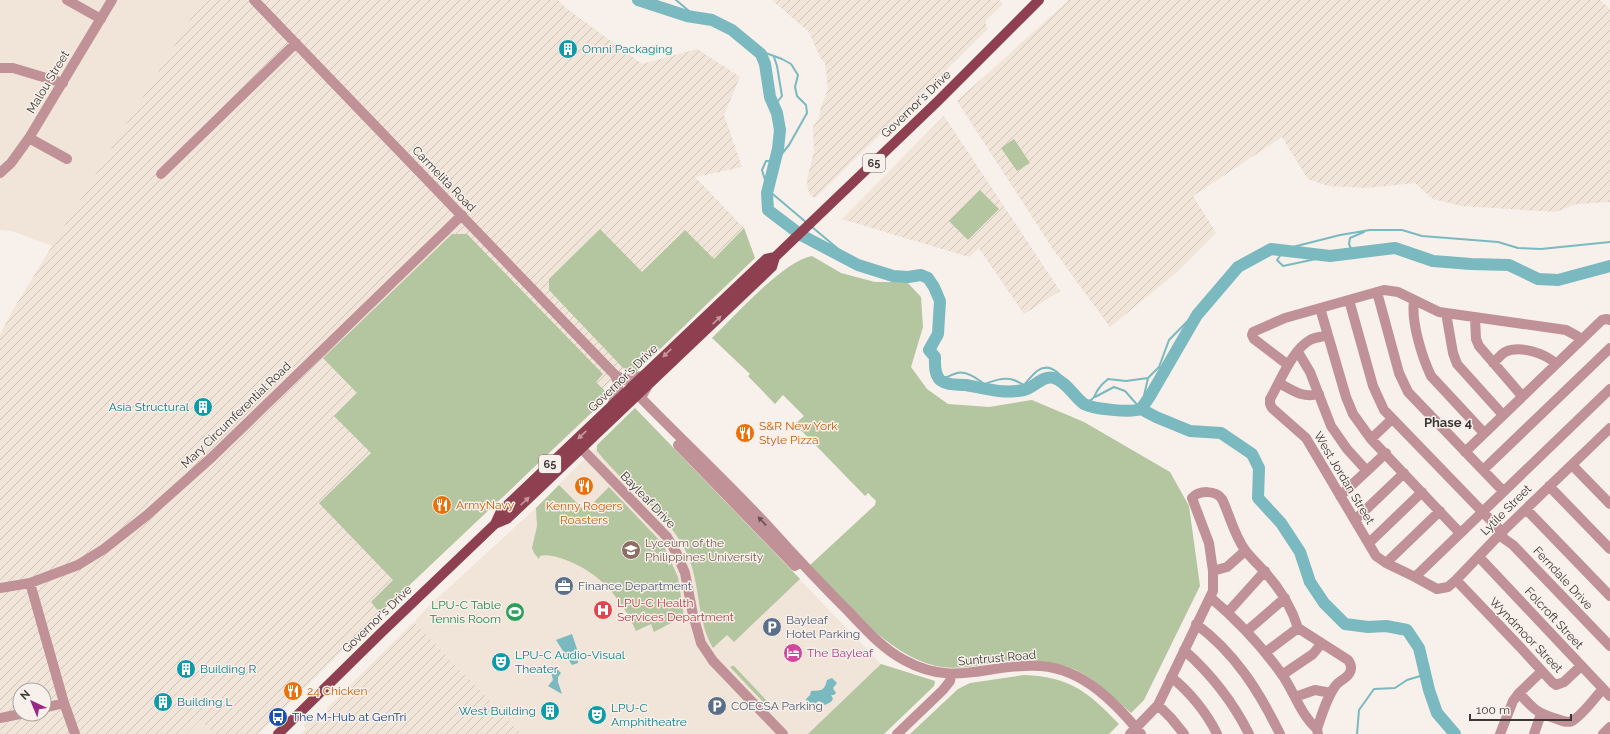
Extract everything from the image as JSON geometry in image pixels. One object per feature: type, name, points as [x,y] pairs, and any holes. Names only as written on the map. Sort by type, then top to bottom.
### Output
[{"type":"main road","name":"Governor's Drive","points":[[278,734],[494,524],[501,511],[645,375],[824,211],[938,101],[1039,0]]},
{"type":"main road","name":"Governor's Drive","points":[[494,524],[507,519],[626,407],[771,261]]},
{"type":"street","points":[[67,0],[101,19]]},
{"type":"street","name":"Malou Street","points":[[0,173],[11,163],[29,138],[112,0]]},
{"type":"street","name":"Carmelita Road","points":[[254,0],[615,375]]},
{"type":"street","points":[[161,174],[296,43]]},
{"type":"street","points":[[0,68],[12,68],[63,83]]},
{"type":"street","points":[[29,138],[67,160]]},
{"type":"street","name":"Mary Circumferential Road","points":[[0,588],[30,583],[78,565],[104,548],[146,516],[211,458],[462,215]]},
{"type":"street","points":[[1288,365],[1263,347],[1254,339],[1252,335],[1262,328],[1284,318],[1377,292],[1391,290],[1439,312],[1566,330],[1581,340]]},
{"type":"street","points":[[1377,292],[1400,373],[1408,392],[1503,491]]},
{"type":"street","points":[[1350,300],[1373,386],[1384,410],[1502,532]]},
{"type":"street","points":[[1414,301],[1413,312],[1416,326],[1427,367],[1431,376],[1484,433]]},
{"type":"street","points":[[1320,308],[1346,397],[1362,427],[1460,533]]},
{"type":"street","points":[[1446,313],[1453,353],[1458,364],[1503,415]]},
{"type":"street","points":[[1475,318],[1476,339],[1482,351],[1522,396]]},
{"type":"street","points":[[1465,452],[1602,320],[1610,320]]},
{"type":"street","name":"West Jordan Street","points":[[1328,335],[1310,340],[1302,346],[1288,365],[1270,399],[1270,404],[1272,408],[1306,438],[1376,556],[1386,563],[1415,576]]},
{"type":"street","points":[[1483,470],[1610,348]]},
{"type":"street","points":[[1493,364],[1504,353],[1511,350],[1541,354],[1548,357],[1556,364]]},
{"type":"street","points":[[1298,352],[1310,372],[1330,426],[1347,449],[1367,471]]},
{"type":"street","points":[[615,375],[625,380],[645,375]]},
{"type":"street","points":[[610,408],[619,386],[615,375]]},
{"type":"street","points":[[1279,383],[1300,394],[1310,396],[1319,394]]},
{"type":"street","points":[[647,387],[642,398],[755,513],[879,644],[896,656],[913,665],[950,678]]},
{"type":"street","points":[[1415,576],[1610,389]]},
{"type":"street","points":[[626,407],[638,403],[749,519],[882,654],[920,674],[939,680],[950,678]]},
{"type":"street","points":[[1372,438],[1392,419]]},
{"type":"street","name":"Lytile Street","points":[[1415,576],[1437,589],[1448,587],[1502,532],[1610,428]]},
{"type":"street","name":"Bayleaf Drive","points":[[582,448],[667,537],[685,573],[693,616],[701,643],[713,661],[783,734]]},
{"type":"street","points":[[1340,496],[1386,453]]},
{"type":"street","points":[[1572,465],[1610,504]]},
{"type":"street","points":[[1355,520],[1404,473]]},
{"type":"street","points":[[1549,486],[1610,549]]},
{"type":"street","points":[[1134,732],[1158,706],[1214,587],[1207,536],[1192,498],[1204,492],[1212,492],[1219,495],[1227,511],[1236,536],[1245,551],[1265,572],[1285,598],[1294,615],[1298,628],[1348,660],[1351,664],[1349,674],[1339,682],[1331,693],[1318,731],[1306,718],[1282,675],[1266,652],[1248,630],[1210,597]]},
{"type":"street","points":[[1368,543],[1422,492]]},
{"type":"street","points":[[1526,509],[1610,596]]},
{"type":"street","points":[[1386,563],[1440,511]]},
{"type":"street","name":"Ferndale Drive","points":[[1502,532],[1503,538],[1514,544],[1610,646]]},
{"type":"street","points":[[1213,572],[1227,567],[1245,551]]},
{"type":"street","name":"Folcroft Street","points":[[1479,557],[1606,692]]},
{"type":"street","points":[[1228,612],[1265,572]]},
{"type":"street","name":"Wyndmoor Street","points":[[1456,580],[1556,685],[1560,684],[1581,666]]},
{"type":"street","points":[[30,583],[64,703],[75,734]]},
{"type":"street","points":[[1248,630],[1285,598]]},
{"type":"street","points":[[1196,624],[1223,647],[1244,672],[1267,706],[1280,734]]},
{"type":"street","points":[[1266,652],[1298,628]]},
{"type":"street","points":[[1282,675],[1313,654],[1321,644]]},
{"type":"street","points":[[1184,650],[1221,689],[1235,708],[1249,734]]},
{"type":"street","name":"Suntrust Road","points":[[950,678],[965,680],[1024,671],[1057,675],[1080,684],[1094,694],[1134,732]]},
{"type":"street","points":[[1500,734],[1513,701],[1542,672]]},
{"type":"street","points":[[1171,677],[1192,698],[1217,734]]},
{"type":"street","points":[[897,734],[943,690],[950,678]]},
{"type":"street","points":[[1295,697],[1315,690],[1331,693]]},
{"type":"street","points":[[1519,694],[1541,714],[1567,722],[1572,721],[1606,692]]},
{"type":"street","points":[[52,706],[64,703]]},
{"type":"street","points":[[1158,706],[1171,718],[1184,734]]},
{"type":"street","points":[[1534,734],[1541,714]]},
{"type":"street","points":[[0,718],[12,716]]},
{"type":"street","points":[[1603,734],[1610,727]]},
{"type":"shaded area","points":[[0,0],[202,0],[53,246],[12,231],[0,230]]},
{"type":"shaded area","points":[[202,0],[558,0],[566,8],[642,64],[697,49],[740,77],[724,115],[742,167],[695,177],[744,228],[755,258],[636,372],[624,369],[603,389],[609,397],[380,613],[258,734],[214,734],[200,720],[186,734],[0,734],[0,335],[10,315]]},
{"type":"shaded area","points":[[772,0],[999,0],[1003,4],[986,20],[986,26],[988,29],[815,198],[810,195],[807,180],[814,151],[813,127],[819,118],[821,107],[828,89],[825,63],[820,57],[809,32]]},
{"type":"shaded area","points":[[1069,0],[1600,0],[1610,9],[1610,202],[1576,204],[1556,212],[1462,206],[1433,199],[1415,183],[1367,188],[1328,186],[1308,179],[1282,137],[1193,196],[1216,233],[1177,272],[1110,327],[1053,249],[957,101]]},
{"type":"shaded area","points":[[944,116],[1060,291],[1024,314],[979,248],[969,257],[842,219]]},
{"type":"shaded area","name":"Lyceum of the Philippines University","points":[[635,408],[881,664],[935,681],[934,686],[884,734],[522,734],[414,622],[430,605],[536,508]]},
{"type":"shaded area","points":[[414,622],[522,734],[301,734],[306,729],[304,726],[310,720],[318,719],[321,723],[330,715],[327,712],[327,708]]},
{"type":"shaded area","points":[[200,720],[214,734],[186,734]]},
{"type":"green space","points":[[1014,139],[1030,163],[1017,171],[1001,148]]},
{"type":"green space","points":[[980,190],[999,209],[968,240],[949,221]]},
{"type":"green space","points":[[744,228],[755,258],[636,372],[624,369],[549,290],[549,279],[600,229],[642,272],[685,230],[714,259]]},
{"type":"green space","points":[[452,234],[467,234],[603,374],[596,382],[609,396],[380,613],[371,602],[393,580],[319,503],[371,453],[334,416],[357,393],[323,358]]},
{"type":"green space","points":[[812,256],[841,273],[875,282],[907,282],[921,297],[923,327],[911,367],[927,389],[948,404],[989,407],[1032,400],[1084,422],[1170,472],[1189,506],[1200,586],[1144,700],[1131,713],[1091,679],[1076,670],[1059,664],[1032,660],[1014,660],[953,668],[936,666],[919,660],[901,651],[867,625],[809,566],[875,505],[876,501],[868,493],[865,496],[795,424],[804,416],[783,395],[775,404],[748,376],[750,374],[712,338],[773,279],[800,260]]},
{"type":"green space","points":[[635,408],[800,579],[734,642],[727,635],[713,648],[704,625],[695,577],[687,554],[679,539],[658,512],[608,464],[597,451],[597,445]]},
{"type":"green space","points":[[559,485],[585,511],[609,487],[663,544],[678,577],[684,616],[654,632],[651,624],[636,631],[624,608],[599,579],[578,565],[566,560],[543,555],[540,556],[539,559],[532,548],[537,526],[536,508]]},
{"type":"green space","points":[[881,664],[935,681],[934,686],[884,734],[808,734]]},
{"type":"green space","points":[[734,666],[767,701],[765,704],[730,667]]},
{"type":"green space","points":[[1024,675],[1054,679],[1078,688],[1098,703],[1119,724],[1109,734],[910,734],[958,689],[970,683]]},
{"type":"water","points":[[633,0],[649,0],[665,9],[687,16],[641,5]]},
{"type":"water","points":[[572,634],[579,655],[573,657],[574,661],[578,659],[578,663],[572,665],[556,640]]},
{"type":"water","points":[[557,669],[561,673],[558,677],[558,682],[562,694],[548,686],[553,680],[551,672]]},
{"type":"water","points":[[832,678],[837,683],[833,688],[836,693],[831,695],[833,699],[831,702],[825,705],[819,701],[812,705],[807,704],[806,699],[810,695],[811,691],[822,690],[825,687],[827,680]]},
{"type":"waterway","points":[[638,0],[687,16],[712,20],[732,30],[761,54],[765,64],[770,97],[777,113],[780,130],[778,149],[767,193],[768,210],[801,235],[858,265],[893,276],[908,277],[921,275],[928,278],[940,301],[938,334],[929,350],[935,357],[935,369],[938,378],[946,383],[995,390],[1016,391],[1028,389],[1046,378],[1054,378],[1067,386],[1080,401],[1089,406],[1103,409],[1129,411],[1141,409],[1197,315],[1238,267],[1271,249],[1330,256],[1395,248],[1433,261],[1509,265],[1538,279],[1558,280],[1610,266]]},
{"type":"waterway","points":[[676,0],[701,19]]},
{"type":"waterway","points":[[755,49],[791,64],[798,75],[795,87],[797,96],[806,105],[807,113],[789,145],[776,161],[766,161],[762,170],[768,190],[807,223]]},
{"type":"waterway","points":[[774,57],[782,96],[774,106]]},
{"type":"waterway","points":[[812,227],[855,263]]},
{"type":"waterway","points":[[1281,250],[1340,235],[1370,230],[1402,230],[1422,236],[1498,242],[1518,248],[1541,249],[1610,242]]},
{"type":"waterway","points":[[1342,255],[1352,251],[1349,244],[1350,238],[1364,232]]},
{"type":"waterway","points":[[1276,250],[1280,256],[1277,260],[1283,266],[1330,256]]},
{"type":"waterway","points":[[1084,403],[1093,398],[1108,379],[1126,381],[1148,378],[1159,367],[1169,340],[1217,291]]},
{"type":"waterway","points":[[1020,390],[1037,371],[1043,368],[1048,368],[1058,373],[1074,393]]},
{"type":"waterway","points":[[938,377],[947,377],[957,373],[967,374],[994,391]]},
{"type":"waterway","points":[[1141,409],[1148,378]]},
{"type":"waterway","points":[[985,384],[996,380],[1007,379],[1014,380],[1025,385],[1033,385]]},
{"type":"waterway","points":[[1095,397],[1114,387],[1125,391],[1141,409]]},
{"type":"waterway","points":[[1141,409],[1190,431],[1221,433],[1252,454],[1259,468],[1258,498],[1281,523],[1300,552],[1310,582],[1324,603],[1345,624],[1368,627],[1386,626],[1407,630],[1419,648],[1429,690],[1437,713],[1455,734]]},
{"type":"waterway","points":[[1357,734],[1359,710],[1374,689],[1395,688],[1407,680],[1427,674]]},
{"type":"place","name":"Omni Packaging","points":[[568,49]]},
{"type":"place","name":"Asia Structural","points":[[203,407]]},
{"type":"place","name":"S&R New York Style Pizza","points":[[745,433]]},
{"type":"place","name":"Kenny Rogers Roasters","points":[[584,486]]},
{"type":"place","name":"ArmyNavy","points":[[442,505]]},
{"type":"place","name":"Lyceum of the Philippines University","points":[[631,550]]},
{"type":"place","name":"Finance Department","points":[[564,586]]},
{"type":"place","name":"LPU-C Health Services Department","points":[[603,610]]},
{"type":"place","name":"LPU-C Table Tennis Room","points":[[515,612]]},
{"type":"place","name":"Bayleaf Hotel Parking","points":[[772,627]]},
{"type":"place","name":"The Bayleaf","points":[[793,653]]},
{"type":"place","name":"LPU-C Audio-Visual Theater","points":[[501,662]]},
{"type":"place","name":"Building R","points":[[186,669]]},
{"type":"place","name":"24 Chicken","points":[[293,691]]},
{"type":"place","name":"Building L","points":[[163,702]]},
{"type":"place","name":"COECSA Parking","points":[[717,706]]},
{"type":"place","name":"West Building","points":[[550,711]]},
{"type":"place","name":"LPU-C Amphitheatre","points":[[597,715]]},
{"type":"place","name":"The M-Hub at GenTri","points":[[278,717]]},
{"type":"district","name":"Phase 4","points":[[1448,422]]}]
